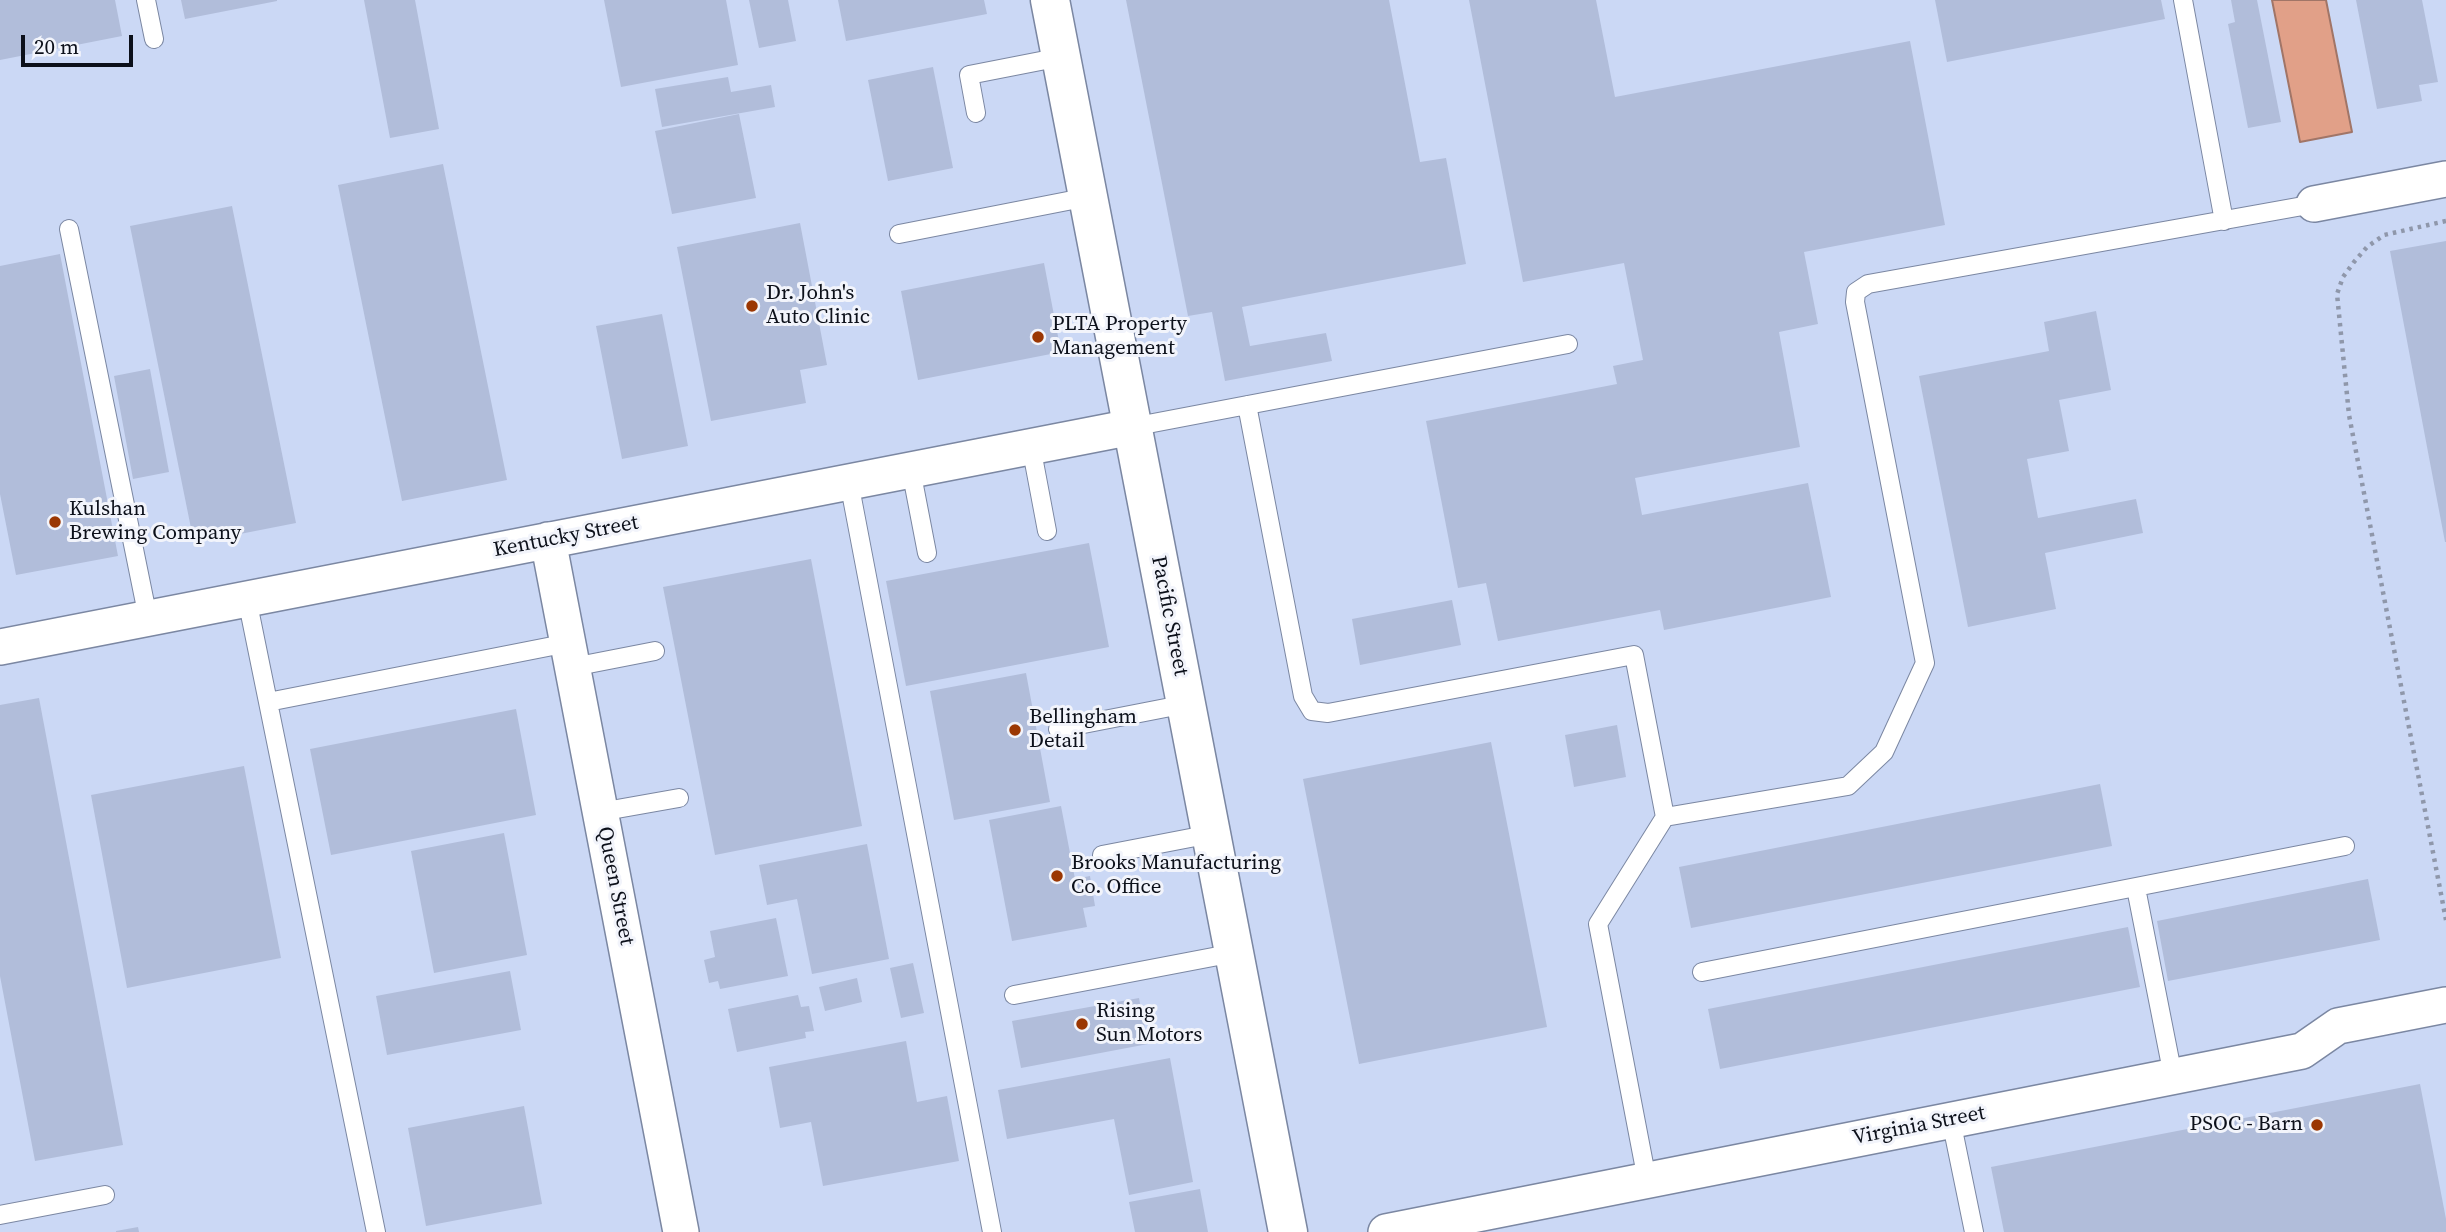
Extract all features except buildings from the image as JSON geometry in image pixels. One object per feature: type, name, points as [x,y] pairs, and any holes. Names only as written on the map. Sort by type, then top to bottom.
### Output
[{"type":"street","name":"Pacific Street","points":[[1050,0],[1288,1232]]},
{"type":"street","points":[[2314,204],[2446,179]]},
{"type":"street","name":"Kentucky Street","points":[[0,647],[1132,427]]},
{"type":"street","name":"Queen Street","points":[[548,540],[681,1232]]},
{"type":"street","name":"Virginia Street","points":[[1386,1232],[2302,1051],[2338,1026],[2446,1005]]},
{"type":"lane","points":[[146,0],[154,39]]},
{"type":"lane","points":[[2183,0],[2224,221]]},
{"type":"lane","points":[[976,113],[969,75],[1061,57]]},
{"type":"lane","points":[[899,234],[1088,197]]},
{"type":"lane","points":[[1665,817],[1848,786],[1884,752],[1925,663],[1857,316],[1856,292],[1868,284],[2314,204]]},
{"type":"lane","points":[[69,229],[148,618]]},
{"type":"lane","points":[[1132,427],[1568,345]]},
{"type":"lane","points":[[1247,405],[1303,696],[1312,711],[1328,713],[1634,655],[1665,817],[1598,924],[1647,1180]]},
{"type":"lane","points":[[1031,446],[1046,531]]},
{"type":"lane","points":[[911,470],[927,553]]},
{"type":"lane","points":[[849,482],[992,1232]]},
{"type":"lane","points":[[247,599],[376,1232]]},
{"type":"lane","points":[[268,702],[570,655],[655,651]]},
{"type":"lane","points":[[1058,729],[1186,704]]},
{"type":"lane","points":[[600,813],[679,798]]},
{"type":"lane","points":[[1102,855],[1211,834]]},
{"type":"lane","points":[[1702,972],[2345,846]]},
{"type":"lane","points":[[2136,888],[2173,1076]]},
{"type":"lane","points":[[1014,995],[1234,953]]},
{"type":"lane","points":[[1951,1120],[1974,1232]]},
{"type":"lane","points":[[0,1215],[106,1195]]},
{"type":"path","points":[[2446,221],[2384,235],[2367,247],[2354,262],[2343,277],[2337,294],[2348,415],[2446,920]]},
{"type":"shaded area","points":[[0,0],[2446,0],[2446,1232],[0,1232]]},
{"type":"shaded area","points":[[2272,0],[2326,0],[2352,132],[2300,142]]},
{"type":"place","name":"Dr. John's Auto Clinic","points":[[752,306]]},
{"type":"place","name":"PLTA Property Management","points":[[1038,337]]},
{"type":"place","name":"Kulshan Brewing Company","points":[[55,522]]},
{"type":"place","name":"Bellingham Detail","points":[[1015,730]]},
{"type":"place","name":"Brooks Manufacturing Co. Office","points":[[1057,876]]},
{"type":"place","name":"Rising Sun Motors","points":[[1082,1024]]},
{"type":"place","name":"PSOC - Barn","points":[[2317,1125]]}]
